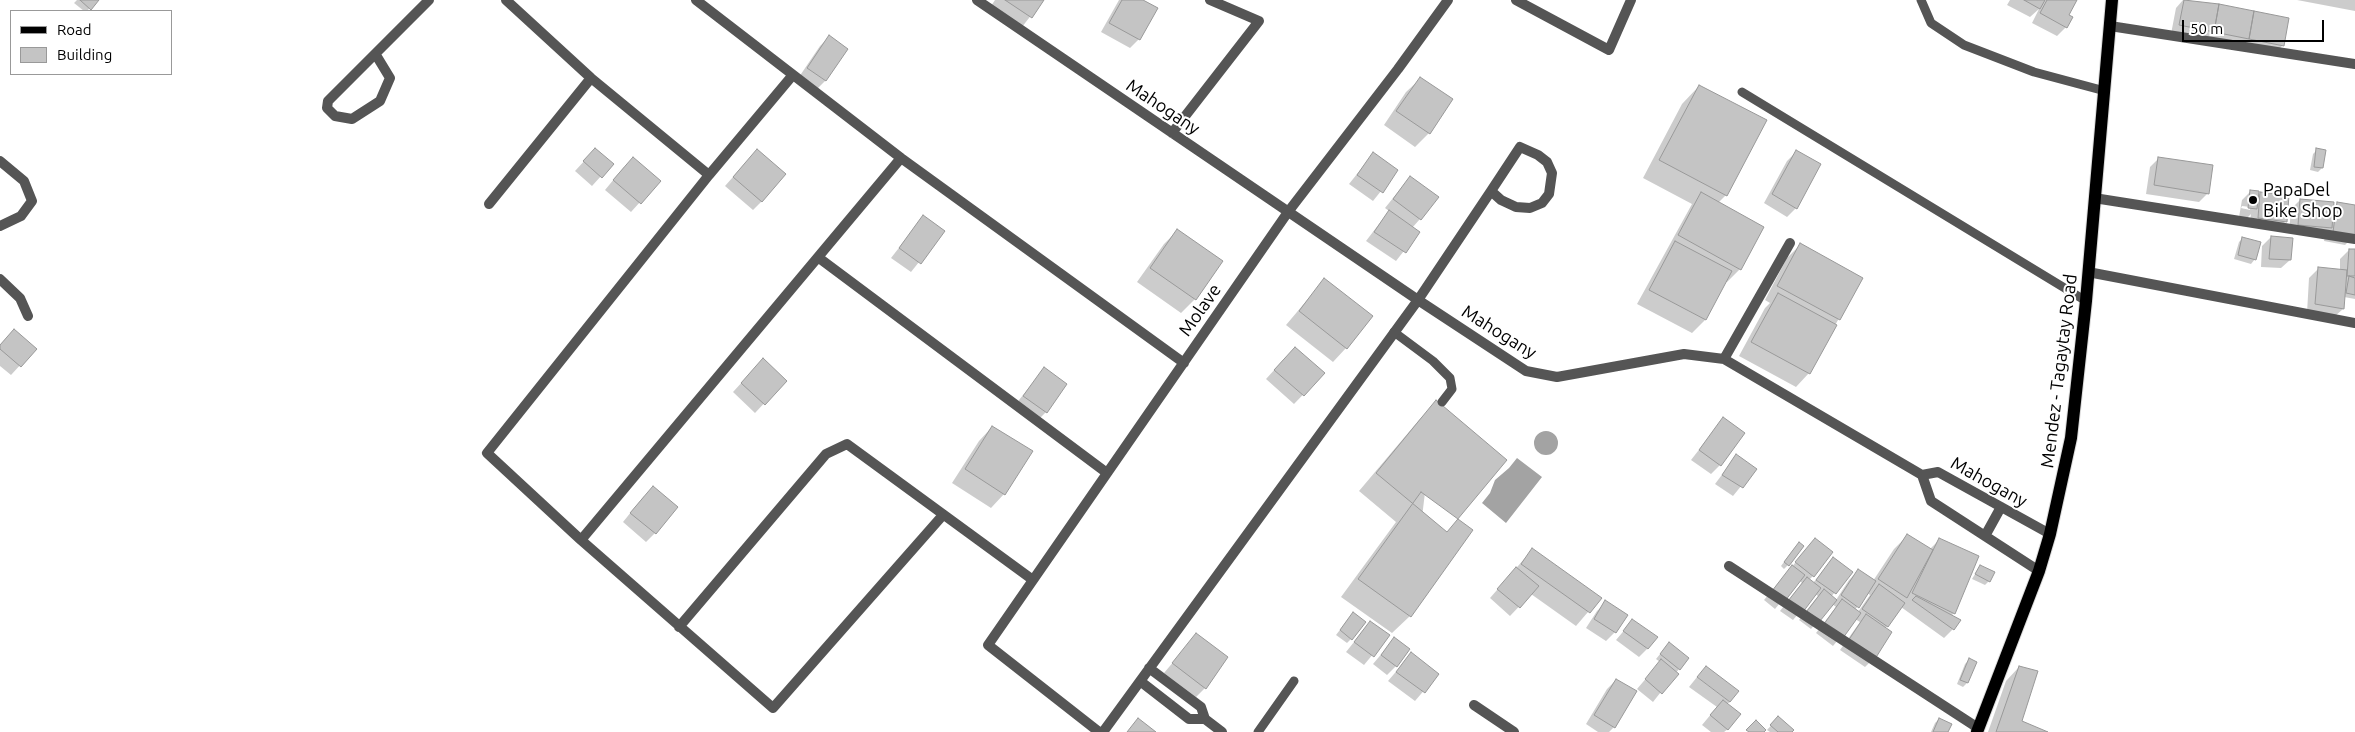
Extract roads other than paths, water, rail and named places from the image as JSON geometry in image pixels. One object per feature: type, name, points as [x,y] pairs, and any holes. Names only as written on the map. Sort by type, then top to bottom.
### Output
[{"type":"main road","name":"Mendez - Tagaytay Road","points":[[1978,730],[2039,571],[2050,534],[2071,438],[2086,301],[2112,0]]},
{"type":"street","points":[[376,55],[390,78],[380,101],[352,119],[335,116],[328,108],[328,101],[430,0]]},
{"type":"street","points":[[506,0],[591,78],[709,175]]},
{"type":"street","points":[[696,0],[792,76],[901,158],[1184,363]]},
{"type":"street","name":"Mahogany","points":[[977,0],[1526,372],[1557,377],[1684,354],[1724,359],[1922,475],[1938,472],[2050,534]]},
{"type":"street","points":[[1172,133],[1259,20],[1210,0]]},
{"type":"street","name":"Molave","points":[[1098,732],[988,645],[1288,212],[1398,70],[1448,0]]},
{"type":"street","points":[[1516,0],[1609,50],[1631,0]]},
{"type":"street","points":[[2110,26],[2355,64]]},
{"type":"street","points":[[792,76],[709,175],[487,453],[581,540],[773,708],[943,515]]},
{"type":"street","points":[[489,204],[591,78]]},
{"type":"street","points":[[1103,732],[1418,300],[1490,191],[1520,146],[1547,162],[1552,173],[1549,194],[1542,203],[1530,208],[1516,207],[1501,200],[1490,191]]},
{"type":"street","points":[[581,540],[901,158]]},
{"type":"street","points":[[0,160],[24,181],[32,200],[21,216],[0,226]]},
{"type":"street","points":[[2094,198],[2355,239]]},
{"type":"street","points":[[1724,359],[1790,243]]},
{"type":"street","points":[[819,258],[1107,473]]},
{"type":"street","points":[[2088,272],[2355,324]]},
{"type":"street","points":[[0,279],[20,298],[28,316]]},
{"type":"street","points":[[679,627],[826,454],[847,444],[1033,580]]},
{"type":"street","points":[[1922,475],[1931,501],[2039,571]]},
{"type":"street","points":[[1985,536],[2001,507]]},
{"type":"street","points":[[1729,566],[1978,730]]},
{"type":"street","points":[[1149,668],[1200,707],[1205,719],[1222,732]]},
{"type":"street","points":[[1140,681],[1189,719],[1205,719]]},
{"type":"street","points":[[1474,705],[1514,732]]},
{"type":"lane","points":[[1921,0],[1931,23],[1964,44],[2034,72],[2105,91]]},
{"type":"lane","points":[[1742,92],[2086,301]]},
{"type":"lane","points":[[1394,332],[1433,361],[1450,378],[1452,389],[1442,402]]},
{"type":"lane","points":[[1258,732],[1294,681]]},
{"type":"place","name":"PapaDel Bike Shop","points":[[2253,200]]}]
